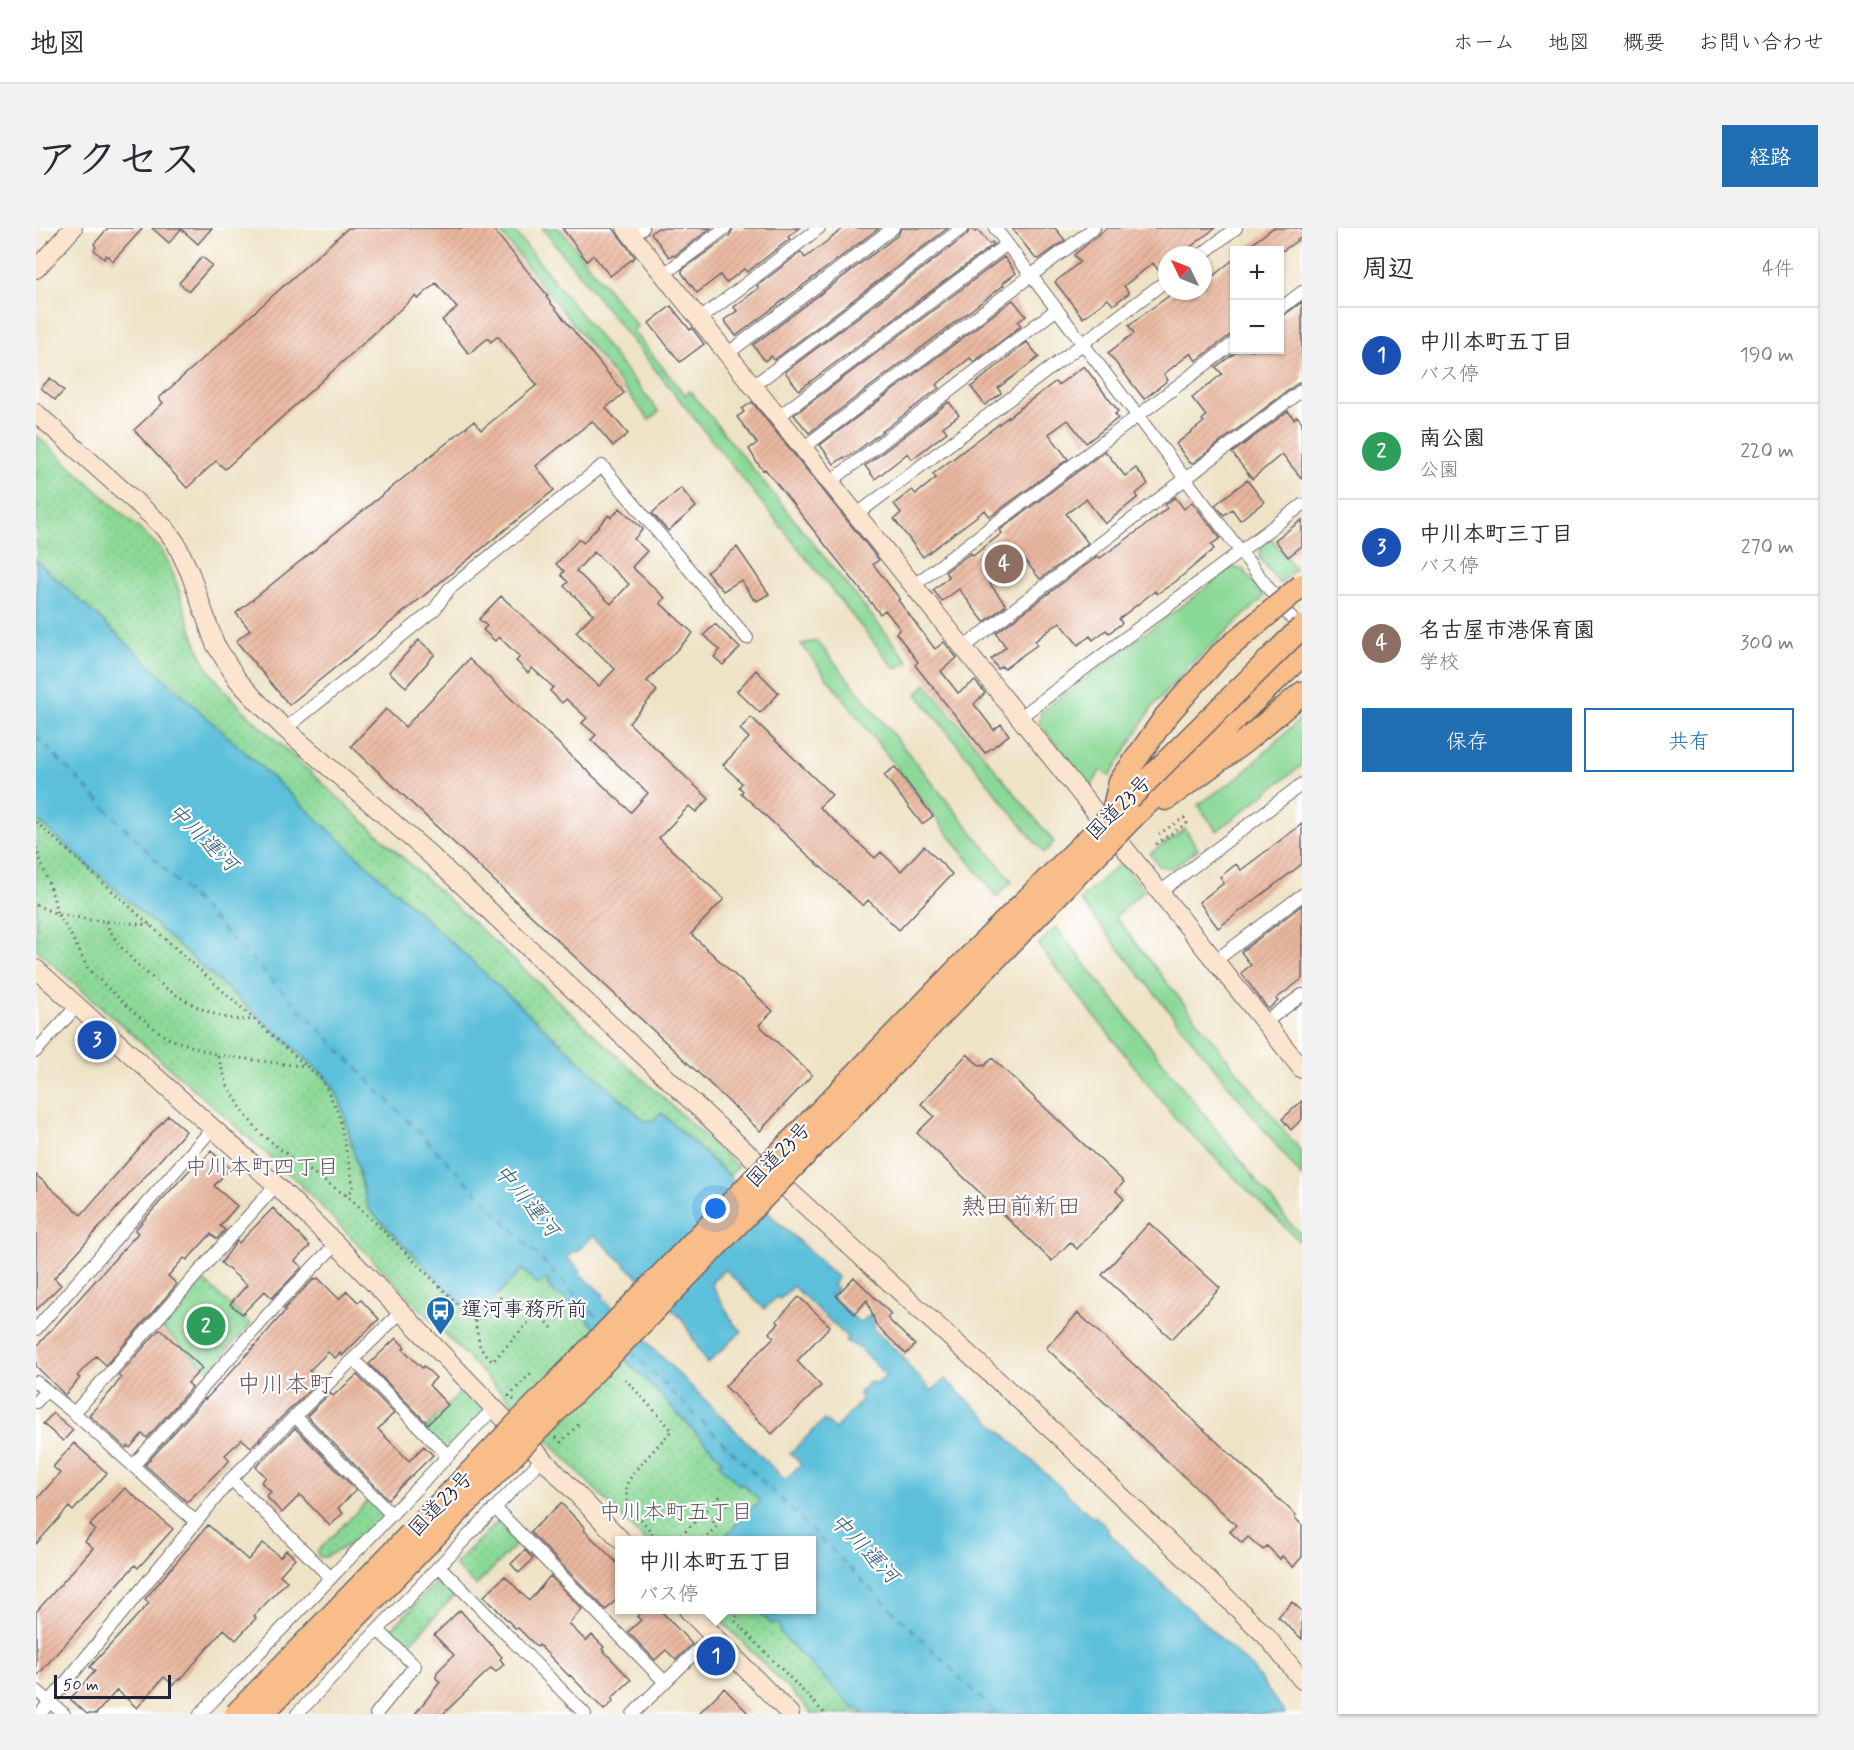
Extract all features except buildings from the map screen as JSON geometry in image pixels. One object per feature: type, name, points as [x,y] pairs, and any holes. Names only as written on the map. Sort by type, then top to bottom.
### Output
[{"type":"highway","points":[[1302,585],[1221,654],[1166,716],[1120,782],[1122,816],[1159,804],[1198,778],[1302,693]]},
{"type":"highway","name":"国道23号","points":[[262,1714],[1302,627]]},
{"type":"highway","name":"国道23号","points":[[236,1714],[978,948],[1302,655]]},
{"type":"street","points":[[36,269],[73,228]]},
{"type":"street","points":[[664,274],[725,228]]},
{"type":"street","points":[[699,319],[819,228]]},
{"type":"street","points":[[727,354],[893,228]]},
{"type":"street","points":[[753,386],[962,228]]},
{"type":"street","points":[[995,228],[1302,632]]},
{"type":"street","points":[[803,448],[1094,228]]},
{"type":"street","points":[[1212,247],[1236,228]]},
{"type":"street","points":[[634,230],[699,319],[1302,1069]]},
{"type":"street","points":[[778,417],[1007,244]]},
{"type":"street","points":[[856,515],[1158,287]]},
{"type":"street","points":[[1284,306],[1302,292]]},
{"type":"street","points":[[830,482],[1057,309]]},
{"type":"street","points":[[914,586],[1230,346]]},
{"type":"street","points":[[963,648],[1302,390]]},
{"type":"street","points":[[36,413],[165,528],[176,543],[190,573],[215,644],[254,698],[285,729],[427,852],[719,1127],[1063,1440],[1266,1636],[1302,1680]]},
{"type":"street","points":[[285,729],[435,609],[449,589],[602,466],[747,638]]},
{"type":"street","points":[[1019,718],[1302,505]]},
{"type":"street","points":[[1160,892],[1302,784]]},
{"type":"street","points":[[1215,961],[1302,895]]},
{"type":"street","points":[[36,969],[276,1185],[336,1244],[617,1536]]},
{"type":"street","points":[[1264,1023],[1302,995]]},
{"type":"street","points":[[36,1051],[77,1006]]},
{"type":"street","points":[[36,1329],[213,1128]]},
{"type":"street","points":[[74,1413],[276,1185]]},
{"type":"street","points":[[133,1466],[281,1300],[336,1244]]},
{"type":"street","points":[[40,1714],[231,1479],[401,1312]]},
{"type":"street","points":[[353,1359],[448,1456]]},
{"type":"street","points":[[36,1382],[196,1522]]},
{"type":"street","points":[[36,1402],[46,1391]]},
{"type":"street","points":[[200,1714],[493,1409]]},
{"type":"street","points":[[295,1416],[392,1515]]},
{"type":"street","points":[[297,1714],[542,1459]]},
{"type":"street","points":[[231,1479],[331,1578]]},
{"type":"street","points":[[495,1508],[665,1682]]},
{"type":"street","points":[[439,1566],[585,1714]]},
{"type":"street","points":[[692,1614],[783,1712]]},
{"type":"street","points":[[376,1714],[415,1666],[378,1630]]},
{"type":"street","points":[[633,1714],[713,1635]]},
{"type":"street","points":[[36,1690],[64,1714]]},
{"type":"path","points":[[1156,844],[1187,823],[1184,818],[1159,834]]},
{"type":"path","points":[[36,822],[322,1079],[339,1115],[353,1184],[353,1190],[345,1195]]},
{"type":"path","points":[[36,848],[57,914],[88,969],[137,1015],[167,1038],[217,1055],[307,1066]]},
{"type":"path","points":[[36,905],[57,914],[106,922],[151,925]]},
{"type":"path","points":[[106,922],[109,931],[128,954],[170,991],[191,1005],[233,1019],[254,1019]]},
{"type":"path","points":[[217,1055],[228,1086],[244,1113],[261,1134],[345,1195],[371,1218],[476,1321],[480,1348],[493,1360],[538,1312],[554,1330]]},
{"type":"path","points":[[476,1321],[503,1295]]},
{"type":"path","points":[[521,1393],[514,1400],[509,1396],[533,1371]]},
{"type":"path","points":[[625,1379],[672,1430],[634,1472],[626,1485],[627,1502],[656,1536]]},
{"type":"path","points":[[564,1430],[556,1437],[561,1442],[580,1422]]},
{"type":"path","points":[[681,1536],[719,1497],[728,1503],[712,1519],[716,1527],[707,1536]]},
{"type":"path","points":[[737,1614],[735,1621],[825,1714]]},
{"type":"green space","points":[[497,228],[512,228],[659,412],[649,420]]},
{"type":"green space","points":[[542,228],[559,228],[637,326],[633,331],[685,395],[690,391],[909,662],[895,669]]},
{"type":"green space","points":[[36,435],[161,549],[175,579],[202,657],[221,686],[243,710],[738,1167],[729,1176],[662,1113],[652,1121],[645,1121],[36,560]]},
{"type":"green space","points":[[1271,538],[1295,569],[1280,584],[1259,557],[1263,544]]},
{"type":"green space","points":[[1233,567],[1244,570],[1264,597],[1188,667],[1153,706],[1110,776],[1101,770],[1090,788],[1039,723],[1041,712]]},
{"type":"green space","points":[[817,641],[1012,881],[997,897],[801,644]]},
{"type":"green space","points":[[926,684],[1054,842],[1044,853],[917,694]]},
{"type":"green space","points":[[1302,717],[1302,765],[1217,831],[1198,805],[1240,776]]},
{"type":"green space","points":[[36,819],[323,1074],[335,1090],[342,1106],[368,1208],[470,1312],[480,1312],[522,1269],[549,1281],[558,1293],[584,1316],[723,1461],[719,1463],[740,1485],[742,1483],[760,1500],[725,1536],[640,1536],[296,1180],[36,949]]},
{"type":"green space","points":[[1185,829],[1198,849],[1172,868],[1159,866],[1150,854]]},
{"type":"green space","points":[[1121,862],[1144,890],[1115,917],[1302,1153],[1302,1177],[1080,900]]},
{"type":"green space","points":[[1056,927],[1289,1222],[1302,1235],[1302,1244],[1177,1120],[1038,945]]},
{"type":"green space","points":[[204,1281],[251,1324],[208,1371],[161,1327]]},
{"type":"green space","points":[[469,1383],[493,1409],[448,1456],[423,1431]]},
{"type":"green space","points":[[369,1499],[387,1516],[370,1534],[325,1557],[319,1557],[317,1552]]},
{"type":"green space","points":[[497,1522],[518,1543],[476,1586],[454,1565]]},
{"type":"green space","points":[[439,1579],[456,1594],[408,1645],[391,1630]]},
{"type":"green space","points":[[715,1614],[761,1614],[771,1624],[778,1623],[781,1628],[779,1632],[854,1709],[860,1709],[864,1714],[813,1714]]},
{"type":"water","name":"中川運河","points":[[36,560],[645,1121],[652,1121],[661,1113],[838,1278],[833,1284],[837,1289],[831,1296],[860,1323],[871,1314],[875,1331],[903,1357],[910,1368],[932,1391],[945,1379],[1093,1518],[1095,1516],[1108,1529],[1108,1533],[1252,1668],[1285,1714],[864,1714],[860,1709],[854,1709],[779,1632],[781,1628],[778,1623],[771,1624],[761,1614],[816,1614],[816,1536],[725,1536],[760,1500],[742,1483],[739,1485],[719,1464],[723,1461],[584,1316],[582,1317],[563,1296],[556,1295],[547,1284],[549,1281],[544,1280],[538,1285],[522,1269],[480,1313],[470,1313],[368,1208],[342,1106],[335,1090],[323,1074],[36,819]],"holes":[[[594,1235],[682,1319],[707,1364],[742,1331],[734,1324],[711,1283],[725,1269],[764,1309],[777,1297],[780,1299],[793,1286],[848,1338],[845,1341],[858,1347],[886,1375],[878,1383],[869,1382],[859,1393],[862,1400],[835,1429],[824,1420],[790,1453],[801,1464],[785,1480],[602,1297],[604,1295],[580,1274],[581,1271],[570,1260],[568,1262],[567,1257],[573,1251],[576,1252]]]},
{"type":"ferry route","points":[[36,736],[602,1322]]},
{"type":"ferry route","points":[[631,1351],[997,1714]]},
{"type":"place","name":"名古屋市港保育園","points":[[1004,564]]},
{"type":"place","name":"中川本町三丁目","points":[[97,1040]]},
{"type":"place","name":"南公園","points":[[206,1326]]},
{"type":"place","name":"運河事務所前","points":[[440,1336]]},
{"type":"place","name":"中川本町五丁目","points":[[716,1656]]},
{"type":"district","name":"中川本町四丁目","points":[[262,1168]]},
{"type":"district","name":"熱田前新田","points":[[1021,1207]]},
{"type":"district","name":"中川本町","points":[[285,1385]]},
{"type":"district","name":"中川本町五丁目","points":[[676,1513]]}]
